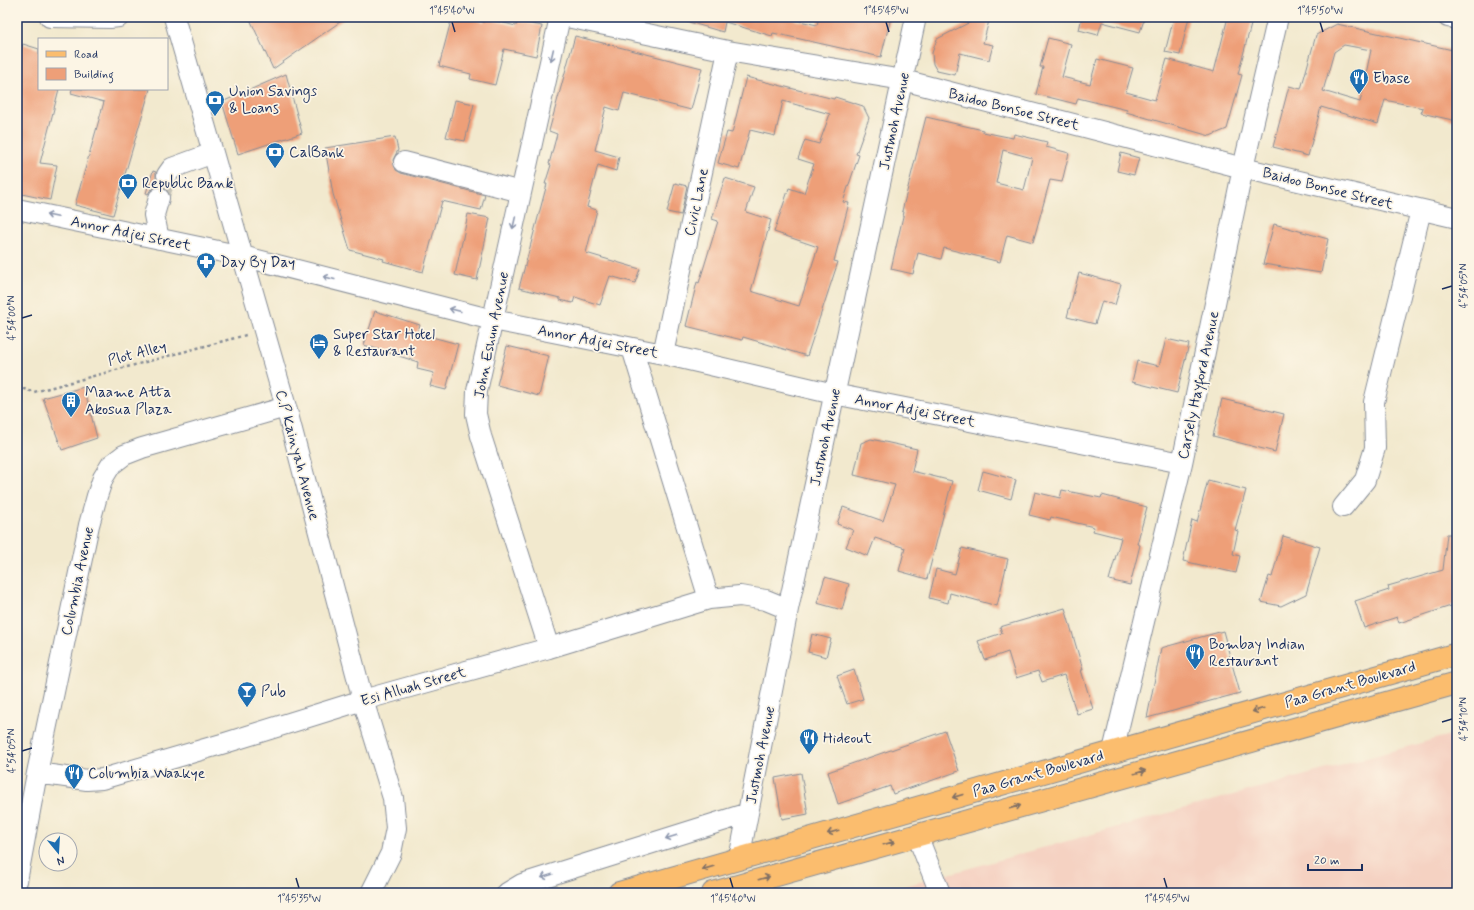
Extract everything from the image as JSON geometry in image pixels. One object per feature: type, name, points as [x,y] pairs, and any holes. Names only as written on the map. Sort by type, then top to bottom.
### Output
[{"type":"main road","name":"Paa Grant Boulevard","points":[[619,893],[1326,690],[1457,654]]},
{"type":"main road","name":"Paa Grant Boulevard","points":[[714,893],[1457,683]]},
{"type":"main road","points":[[1326,690],[1335,717]]},
{"type":"street","points":[[50,17],[119,17]]},
{"type":"street","name":"C.P Kainyah Avenue","points":[[174,17],[286,407],[363,700],[393,798],[396,828],[391,853],[371,893]]},
{"type":"street","name":"John Eshun Avenue","points":[[549,648],[481,436],[476,414],[477,391],[560,17]]},
{"type":"street","name":"Baidoo Bonsoe Street","points":[[567,17],[728,51],[903,80],[1243,168],[1457,218]]},
{"type":"street","name":"Justmoh Avenue","points":[[739,859],[788,610],[916,17]]},
{"type":"street","name":"Carsely Hayford Avenue","points":[[1113,751],[1182,463],[1243,168],[1278,17]]},
{"type":"street","points":[[1448,17],[1457,19]]},
{"type":"street","name":"Civic Lane","points":[[663,354],[728,51]]},
{"type":"street","points":[[167,175],[172,168],[213,153]]},
{"type":"street","points":[[404,162],[521,192]]},
{"type":"street","points":[[158,198],[154,215],[160,239]]},
{"type":"street","name":"Annor Adjei Street","points":[[17,209],[242,256],[493,320],[663,354],[834,394],[1182,463]]},
{"type":"street","points":[[1343,506],[1365,480],[1375,448],[1374,402],[1421,210]]},
{"type":"street","points":[[632,348],[709,599]]},
{"type":"street","name":"Columbia Avenue","points":[[17,881],[37,773],[89,524],[96,496],[103,478],[111,465],[124,455],[142,448],[286,407]]},
{"type":"street","name":"Esi Alluah Street","points":[[37,773],[87,780],[102,779],[225,744],[363,700],[549,648],[709,599],[740,596],[766,600],[788,610]]},
{"type":"street","points":[[507,893],[522,884],[748,813]]},
{"type":"street","points":[[917,835],[940,893]]},
{"type":"path","name":"Plot Alley","points":[[17,387],[34,392],[263,330]]},
{"type":"shaded area","points":[[1457,733],[1457,893],[880,893]]},
{"type":"building","points":[[249,17],[347,17],[273,69]]},
{"type":"building","points":[[452,17],[464,17],[484,22],[484,18],[516,26],[517,21],[542,26],[536,56],[504,49],[495,85],[470,79],[471,74],[439,66]]},
{"type":"building","points":[[685,17],[783,17],[817,25],[819,17],[891,17],[881,57],[773,33],[772,36],[725,22],[723,32],[685,21]]},
{"type":"building","points":[[980,17],[990,17],[983,43],[993,45],[989,60],[960,53],[955,75],[937,71],[933,64],[932,53],[937,39]]},
{"type":"building","points":[[1082,17],[1145,17],[1140,32],[1102,22],[1098,35],[1079,30]]},
{"type":"building","points":[[1174,17],[1189,17],[1180,55],[1165,52]]},
{"type":"building","points":[[1228,17],[1253,17],[1238,74],[1242,75],[1227,129],[1210,136],[1126,112],[1127,110],[1078,98],[1076,104],[1036,94],[1043,67],[1040,67],[1048,38],[1071,44],[1062,77],[1090,84],[1097,59],[1133,68],[1126,92],[1155,100],[1167,59],[1214,72]]},
{"type":"building","points":[[1337,24],[1457,51],[1457,121],[1421,113],[1423,108],[1385,100],[1378,124],[1321,107],[1308,156],[1273,147],[1289,86],[1301,89],[1316,35]],"holes":[[[1344,45],[1371,50],[1360,102],[1323,91],[1334,52]]]},
{"type":"building","points":[[575,36],[702,68],[691,110],[624,93],[619,111],[606,107],[595,150],[619,157],[616,171],[598,165],[587,207],[597,210],[586,253],[640,269],[635,283],[610,276],[600,305],[575,297],[573,303],[560,300],[560,298],[519,288],[547,184],[545,184],[551,165],[549,164],[557,134],[549,131]]},
{"type":"building","points":[[23,44],[38,49],[38,90],[59,90],[40,163],[57,165],[50,200],[17,193],[17,63]]},
{"type":"building","points":[[286,74],[302,133],[238,154],[222,102]]},
{"type":"building","points":[[746,77],[834,99],[835,97],[863,106],[869,118],[856,154],[859,155],[843,202],[849,203],[834,261],[838,262],[807,356],[743,337],[742,340],[686,326],[697,282],[699,283],[718,221],[712,219],[725,178],[754,187],[746,212],[771,220],[751,291],[799,306],[818,247],[774,232],[789,188],[804,193],[814,164],[798,159],[805,140],[819,144],[830,114],[783,101],[775,136],[750,130],[739,169],[718,163],[727,132],[732,133]]},
{"type":"building","points":[[72,90],[150,90],[113,215],[75,205],[104,102],[71,93]]},
{"type":"building","points":[[455,100],[474,104],[465,141],[446,137]]},
{"type":"building","points":[[926,117],[983,130],[983,132],[1013,138],[1014,134],[1047,142],[1046,147],[1069,153],[1062,182],[1050,180],[1033,242],[1007,235],[1000,262],[944,248],[941,259],[918,253],[913,274],[891,269],[904,212],[902,211]],"holes":[[[1003,150],[1032,158],[1024,190],[996,183]]]},
{"type":"building","points":[[395,137],[398,150],[393,160],[396,170],[401,173],[485,195],[481,210],[442,201],[423,272],[350,250],[333,194],[325,148]]},
{"type":"building","points":[[1121,153],[1139,158],[1134,175],[1117,171]]},
{"type":"building","points":[[153,171],[156,172],[156,179],[160,184],[171,186],[169,193],[163,187],[157,187],[151,189],[148,194],[146,193]]},
{"type":"building","points":[[675,183],[687,186],[681,215],[667,212]]},
{"type":"building","points":[[468,214],[490,218],[477,280],[455,275]]},
{"type":"building","points":[[1274,224],[1328,239],[1321,273],[1263,264]]},
{"type":"building","points":[[1079,273],[1121,284],[1115,305],[1102,301],[1095,324],[1067,317]]},
{"type":"building","points":[[375,311],[420,325],[417,333],[458,344],[446,390],[430,386],[434,373],[417,369],[418,362],[364,345]]},
{"type":"building","points":[[1166,339],[1189,344],[1177,393],[1132,382],[1137,361],[1159,366]]},
{"type":"building","points":[[507,346],[549,356],[539,396],[497,385]]},
{"type":"building","name":"Maame Atta Akosua Plaza","points":[[84,387],[97,438],[62,450],[43,398]]},
{"type":"building","points":[[1222,399],[1284,414],[1275,452],[1213,436]]},
{"type":"building","points":[[871,439],[917,449],[912,471],[952,481],[927,579],[899,571],[905,548],[875,538],[868,556],[846,547],[853,530],[837,524],[843,507],[883,521],[895,485],[854,475],[861,443]]},
{"type":"building","points":[[983,471],[1016,480],[1011,499],[978,490]]},
{"type":"building","points":[[1208,480],[1246,490],[1235,530],[1238,531],[1233,554],[1240,556],[1236,573],[1183,561],[1192,520],[1197,522]]},
{"type":"building","points":[[1062,490],[1101,498],[1102,495],[1147,507],[1137,544],[1140,545],[1130,585],[1109,580],[1121,538],[1093,531],[1094,527],[1051,517],[1050,520],[1029,515],[1035,492],[1060,498]]},
{"type":"building","points":[[1447,534],[1457,534],[1457,604],[1399,623],[1397,617],[1364,628],[1355,601],[1389,590],[1388,586],[1443,570]]},
{"type":"building","points":[[1283,536],[1320,547],[1306,594],[1281,606],[1261,602],[1269,576],[1272,577]]},
{"type":"building","points":[[962,548],[1008,559],[997,606],[950,593],[948,603],[929,598],[936,569],[955,574]]},
{"type":"building","points":[[825,577],[849,584],[842,610],[817,603]]},
{"type":"building","points":[[1065,608],[1093,709],[1077,714],[1064,675],[1042,682],[1038,671],[1016,678],[1008,652],[985,660],[978,641],[1002,633],[1000,627]]},
{"type":"building","name":"Bombay Indian Restaurant","points":[[1223,631],[1240,693],[1147,718],[1161,648]]},
{"type":"building","points":[[812,634],[831,639],[826,657],[808,652]]},
{"type":"building","points":[[854,670],[863,699],[847,704],[837,676]]},
{"type":"building","points":[[945,731],[959,771],[893,794],[890,786],[838,804],[828,772]]},
{"type":"building","points":[[801,773],[808,814],[782,819],[775,778]]},
{"type":"tunnel","points":[[159,198],[167,175]]},
{"type":"place","name":"Ebase","points":[[1359,95]]},
{"type":"place","name":"Union Savings & Loans","points":[[215,117]]},
{"type":"place","name":"CalBank","points":[[275,169]]},
{"type":"place","name":"Republic Bank","points":[[128,200]]},
{"type":"place","name":"Day By Day","points":[[206,279]]},
{"type":"place","name":"Super Star Hotel & Restaurant","points":[[319,360]]},
{"type":"place","name":"Maame Atta Akosua Plaza","points":[[71,418]]},
{"type":"place","name":"Bombay Indian Restaurant","points":[[1195,670]]},
{"type":"place","name":"Pub","points":[[247,708]]},
{"type":"place","name":"Hideout","points":[[809,755]]},
{"type":"place","name":"Columbia Waakye","points":[[74,790]]}]
